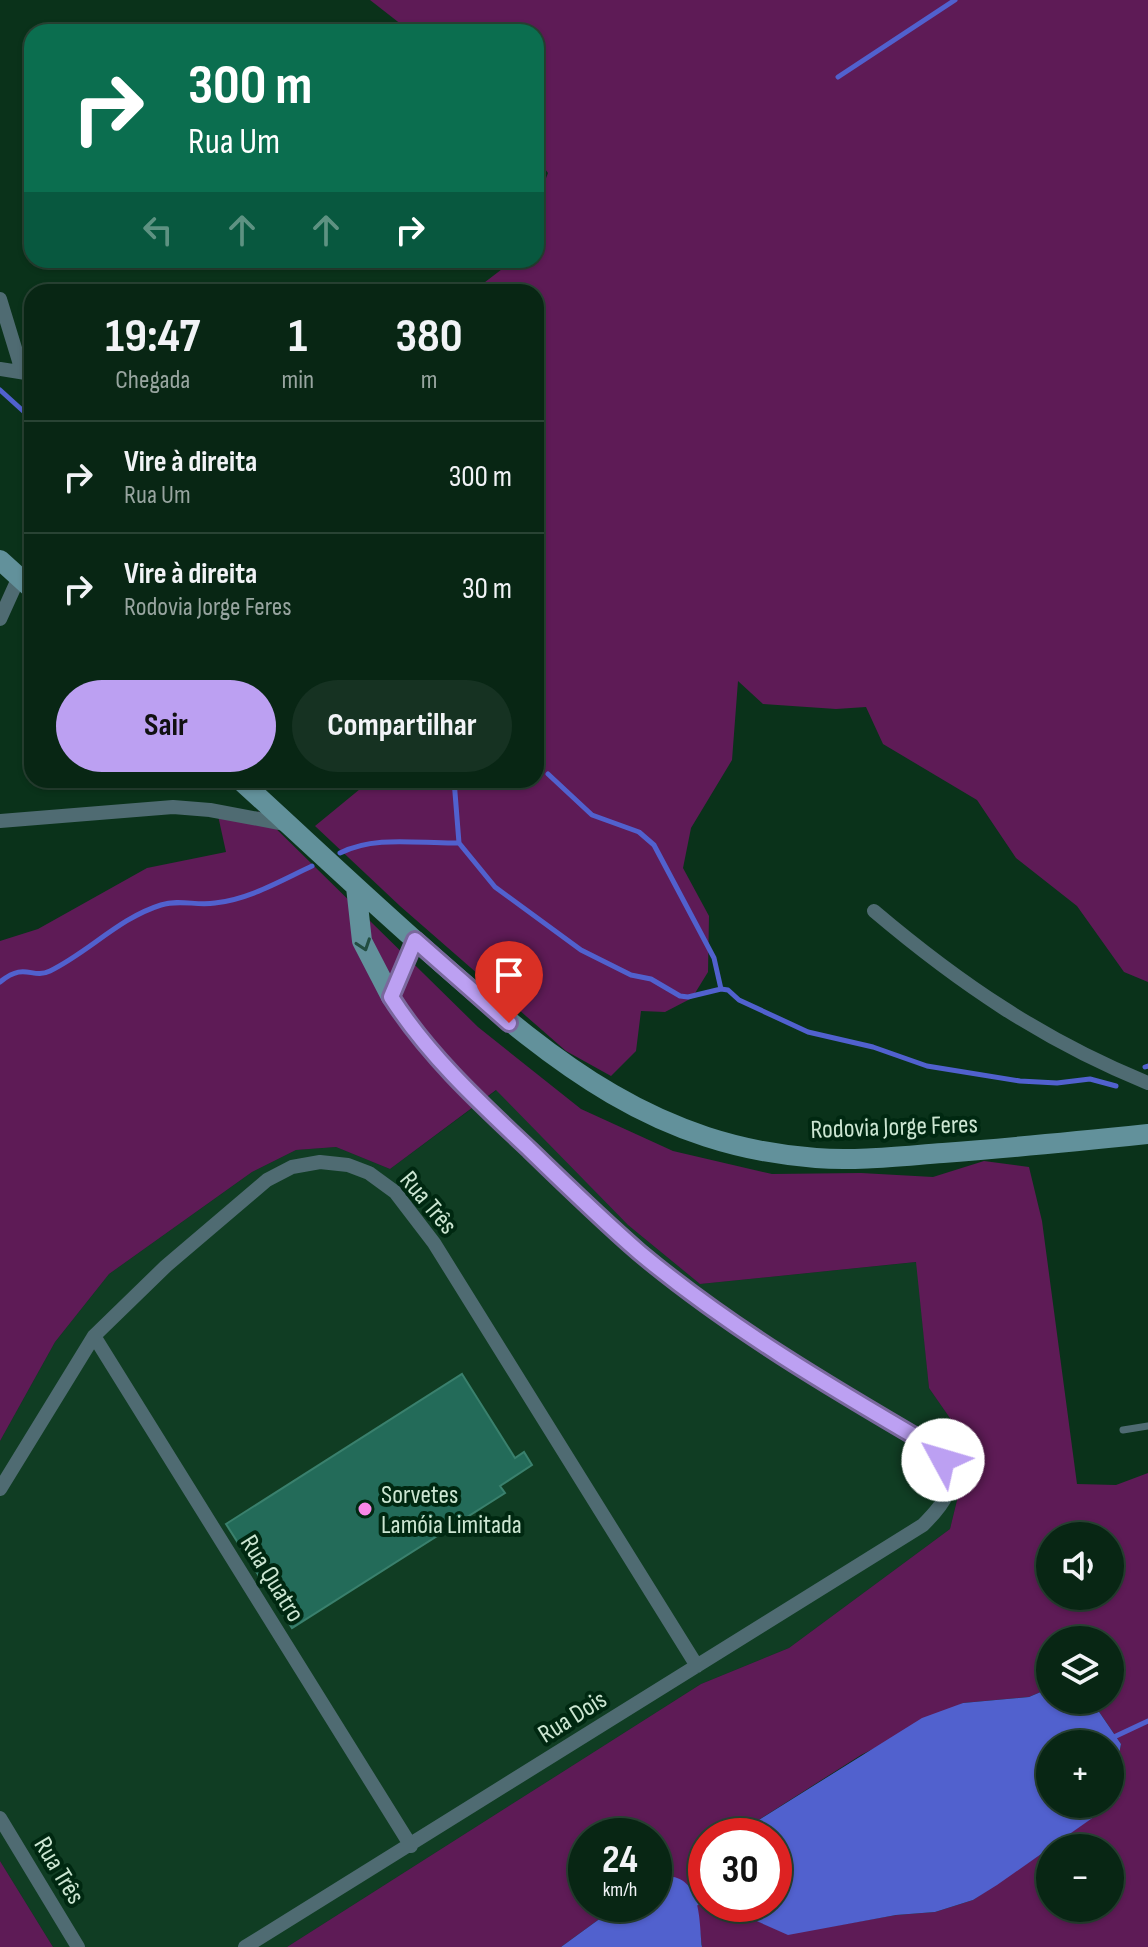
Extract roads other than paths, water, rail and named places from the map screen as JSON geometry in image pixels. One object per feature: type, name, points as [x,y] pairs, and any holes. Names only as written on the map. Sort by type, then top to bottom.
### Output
[{"type":"main road","points":[[0,560],[24,581]]},
{"type":"main road","name":"Rodovia Jorge Feres","points":[[249,788],[509,1023],[595,1086],[684,1130],[752,1149],[816,1158],[883,1158],[1148,1134]]},
{"type":"main road","points":[[356,887],[362,941],[391,997]]},
{"type":"street","points":[[0,299],[24,364]]},
{"type":"street","points":[[0,369],[24,372]]},
{"type":"street","points":[[0,619],[24,586]]},
{"type":"street","points":[[0,821],[173,807],[242,815],[289,825]]},
{"type":"street","points":[[874,911],[981,995],[1024,1024],[1148,1083]]},
{"type":"street","points":[[391,997],[415,940]]},
{"type":"street","name":"Rua Dois","points":[[245,1947],[923,1525],[944,1504],[950,1492],[950,1476],[933,1447],[783,1357],[640,1252],[476,1100],[417,1035],[391,997]]},
{"type":"street","name":"Rua Três","points":[[0,1489],[94,1336],[166,1266],[267,1180],[292,1167],[320,1162],[348,1165],[369,1173],[395,1192],[434,1243],[697,1666]]},
{"type":"street","name":"Rua Quatro","points":[[94,1336],[411,1846]]},
{"type":"street","name":"Rua Três","points":[[0,1818],[78,1947]]},
{"type":"lane","points":[[1123,1430],[1148,1426]]},
{"type":"water","points":[[1036,1694],[1036,1714],[1101,1714],[1111,1730],[1036,1730],[1036,1818],[1092,1818],[1070,1834],[1036,1834],[1036,1858],[973,1900],[935,1912],[896,1915],[788,1935],[759,1922],[792,1922],[792,1818],[762,1818],[922,1718],[963,1703]]},
{"type":"water","points":[[672,1877],[688,1887],[688,1922],[700,1922],[702,1947],[561,1947],[595,1922],[672,1922]]},
{"type":"waterway","points":[[838,77],[955,0]]},
{"type":"waterway","points":[[0,390],[24,412]]},
{"type":"waterway","points":[[548,774],[592,815],[639,832],[654,845],[714,958],[721,989]]},
{"type":"waterway","points":[[455,788],[459,843],[495,887],[581,950],[631,975],[651,979],[680,996],[728,990],[739,1000],[808,1032],[873,1047],[927,1066],[1020,1081],[1057,1083],[1090,1079],[1116,1086]]},
{"type":"waterway","points":[[340,853],[383,842],[459,843]]},
{"type":"waterway","points":[[0,982],[16,973],[50,971],[131,918],[161,905],[208,904],[240,898],[312,866]]},
{"type":"waterway","points":[[1124,1732],[1148,1721]]},
{"type":"place","name":"Sorvetes Lamóia Limitada","points":[[365,1509]]}]
